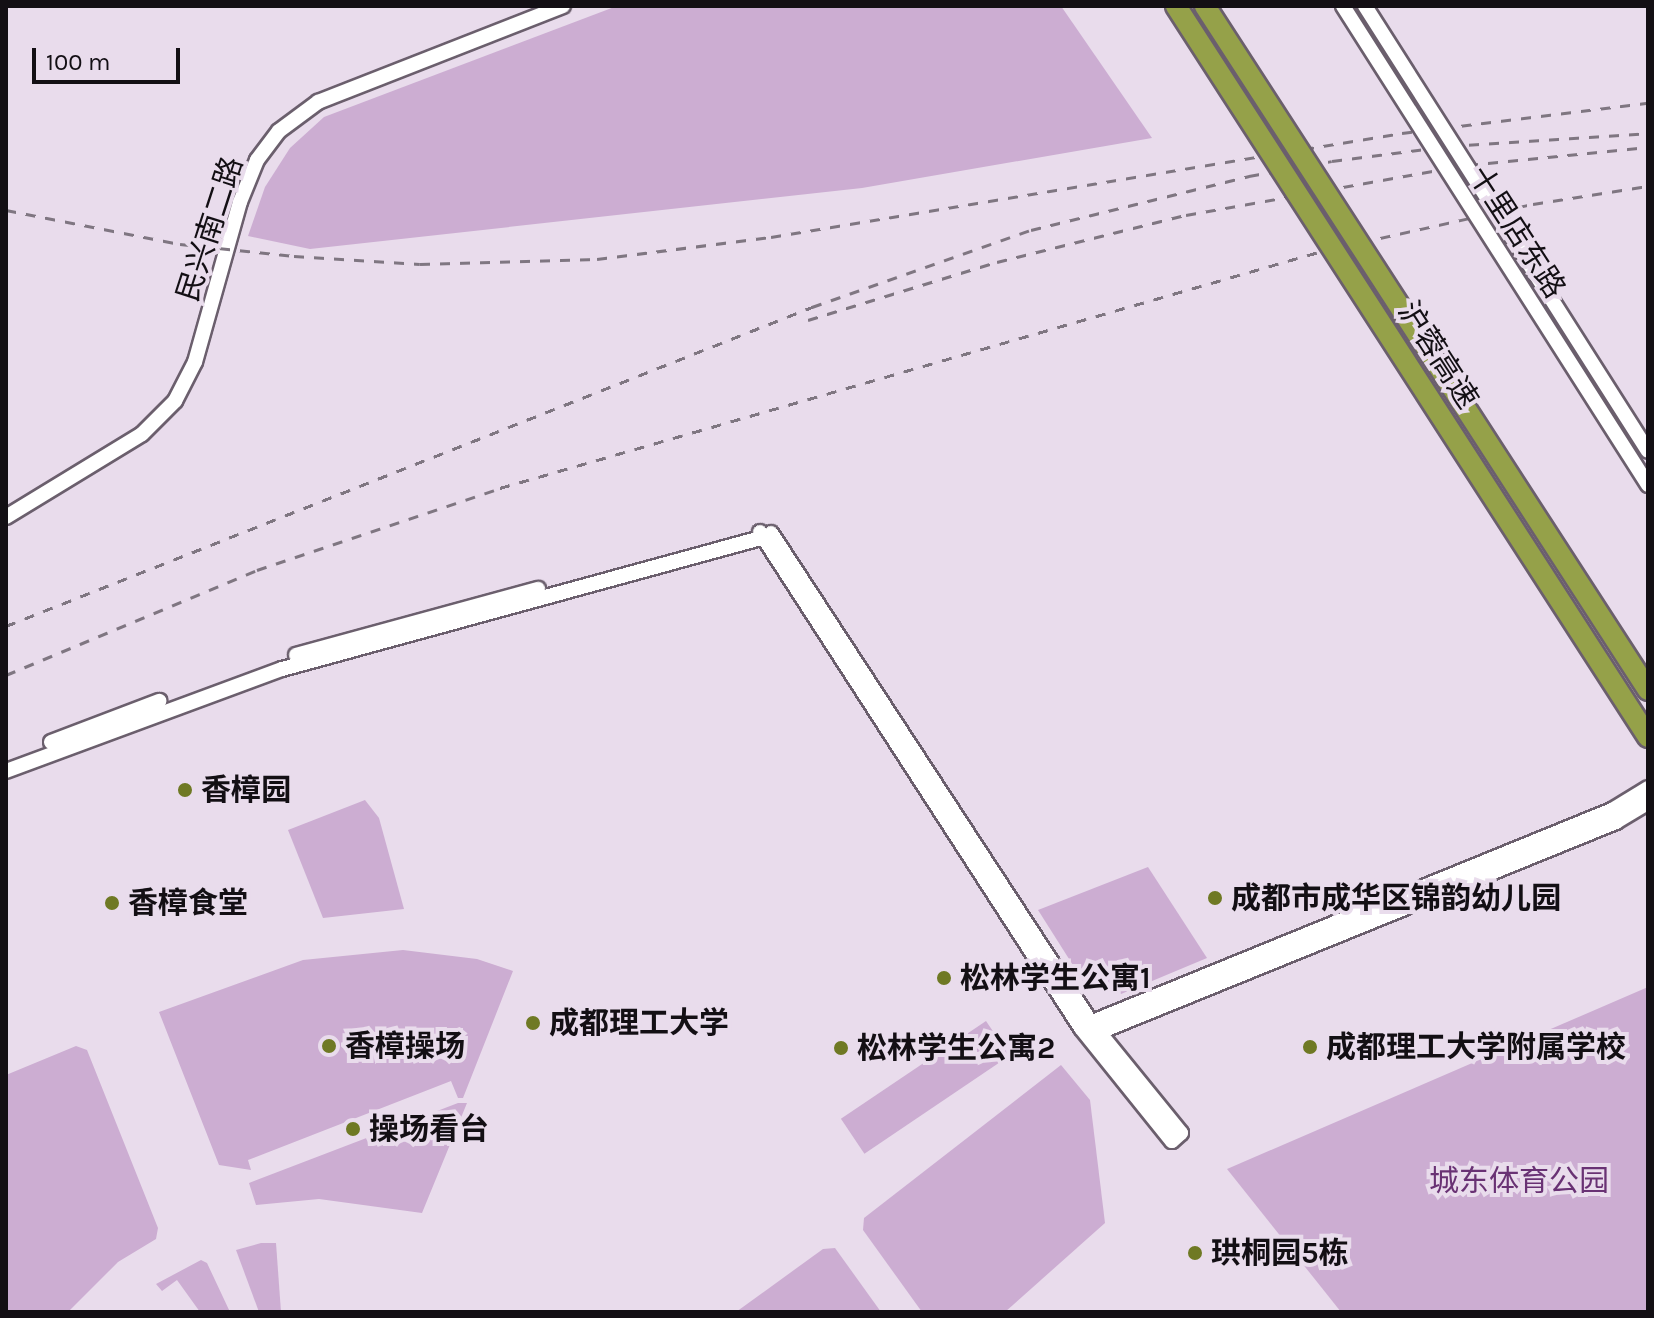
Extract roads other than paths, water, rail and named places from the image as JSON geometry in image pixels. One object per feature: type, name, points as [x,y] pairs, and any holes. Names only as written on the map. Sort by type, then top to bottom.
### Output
[{"type":"highway","name":"沪蓉高速","points":[[1176,6],[1648,737]]},
{"type":"highway","name":"沪蓉高速","points":[[1205,6],[1648,690]]},
{"type":"street","name":"民兴南二路","points":[[6,517],[142,434],[175,401],[195,362],[240,202],[257,160],[279,131],[318,102],[563,6]]},
{"type":"street","name":"十里店东路","points":[[1343,6],[1648,485]]},
{"type":"street","name":"十里店东路","points":[[1365,6],[1648,451]]},
{"type":"street","points":[[6,760],[194,688],[348,639],[765,536]]},
{"type":"street","points":[[6,771],[282,669],[765,536]]},
{"type":"street","points":[[765,536],[1089,1030],[1172,1141],[1181,1133],[1089,1030]]},
{"type":"street","points":[[1089,1030],[1612,810],[1648,788]]},
{"type":"street","points":[[1089,1030],[1616,822],[1648,803]]},
{"type":"railway","points":[[6,210],[180,244],[294,256],[420,264],[597,259],[771,237],[1402,133],[1648,103]]},
{"type":"railway","points":[[6,626],[812,307],[1031,230],[1249,176],[1332,161],[1449,146],[1648,133]]},
{"type":"railway","points":[[808,320],[997,262],[1186,215],[1468,165],[1648,147]]},
{"type":"railway","points":[[6,675],[257,570],[500,488],[1322,251],[1533,204],[1648,186]]},
{"type":"place","name":"香樟园","points":[[185,790]]},
{"type":"place","name":"成都市成华区锦韵幼儿园","points":[[1215,898]]},
{"type":"place","name":"香樟食堂","points":[[112,903]]},
{"type":"place","name":"松林学生公寓1","points":[[944,978]]},
{"type":"place","name":"成都理工大学","points":[[533,1023]]},
{"type":"place","name":"香樟操场","points":[[329,1046]]},
{"type":"place","name":"成都理工大学附属学校","points":[[1310,1047]]},
{"type":"place","name":"松林学生公寓2","points":[[841,1048]]},
{"type":"place","name":"操场看台","points":[[353,1129]]},
{"type":"place","name":"珙桐园5栋","points":[[1195,1253]]},
{"type":"park label","name":"城东体育公园","points":[[1519,1181]]}]
